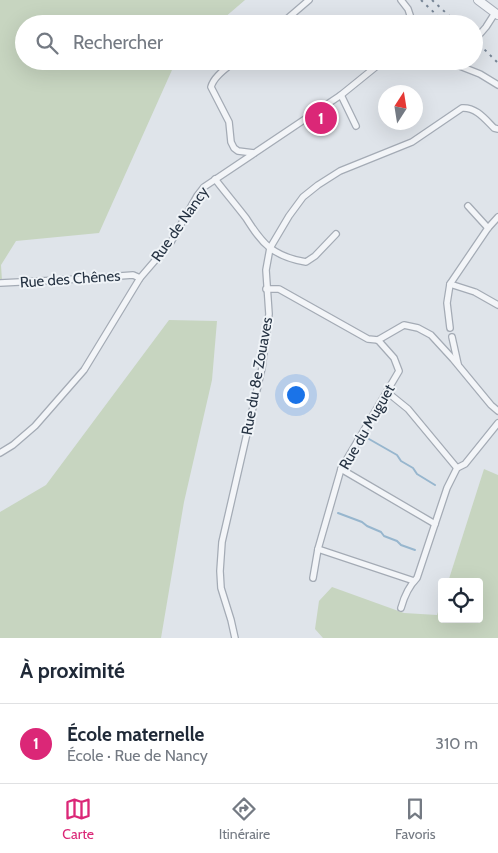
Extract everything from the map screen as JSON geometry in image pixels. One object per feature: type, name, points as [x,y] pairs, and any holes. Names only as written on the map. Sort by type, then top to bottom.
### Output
[{"type":"street","points":[[292,15],[309,0]]},
{"type":"street","points":[[401,0],[410,15]]},
{"type":"street","points":[[478,0],[486,3],[496,14],[483,31]]},
{"type":"street","points":[[225,70],[214,80],[211,88],[229,122],[234,148],[238,152],[254,153]]},
{"type":"street","name":"Rue de Nancy","points":[[0,453],[13,445],[35,426],[84,370],[140,278],[171,242],[204,187],[341,95],[372,70]]},
{"type":"street","points":[[472,70],[498,85]]},
{"type":"street","points":[[341,95],[356,126]]},
{"type":"street","name":"Rue du 8e Zouaves","points":[[235,638],[221,588],[221,552],[262,368],[269,314],[266,270],[271,246],[289,216],[303,198],[318,185],[340,171],[412,142],[462,108],[469,107],[476,111],[494,128],[498,129]]},
{"type":"street","points":[[222,174],[224,188]]},
{"type":"street","points":[[215,179],[224,188],[258,236],[295,260],[306,262],[315,256],[336,234]]},
{"type":"street","points":[[468,206],[488,228]]},
{"type":"street","points":[[450,328],[447,303],[450,284],[488,228],[498,217]]},
{"type":"street","name":"Rue des Chênes","points":[[0,283],[133,275],[140,278]]},
{"type":"street","points":[[450,284],[476,292],[498,305]]},
{"type":"street","points":[[266,289],[280,289],[368,339],[378,340],[404,326],[418,328],[431,335],[498,411]]},
{"type":"street","points":[[452,337],[458,365]]},
{"type":"street","name":"Rue du Muguet","points":[[313,578],[318,549],[341,469],[399,371],[394,358],[378,340]]},
{"type":"street","points":[[387,392],[408,409],[457,468]]},
{"type":"street","points":[[401,608],[417,578],[447,488],[457,468],[465,464],[498,423]]},
{"type":"street","points":[[341,469],[434,524]]},
{"type":"street","points":[[318,549],[414,581]]},
{"type":"green space","points":[[0,0],[245,0],[228,15],[15,15],[15,70],[172,70],[99,233],[16,241],[1,265],[2,281],[0,281]]},
{"type":"green space","points":[[169,320],[217,321],[212,380],[184,502],[161,638],[0,638],[0,512],[46,485]]},
{"type":"green space","points":[[484,469],[498,475],[498,638],[323,638],[315,629],[319,601],[332,587],[404,613],[437,615],[438,612],[438,623],[483,623],[483,578],[449,578]]},
{"type":"waterway","points":[[369,439],[397,455],[401,461],[413,468],[417,474],[435,485]]},
{"type":"waterway","points":[[338,513],[362,522],[401,545],[415,550]]},
{"type":"railway","points":[[421,0],[437,15]]},
{"type":"railway","points":[[432,0],[448,15]]},
{"type":"railway","points":[[483,48],[498,63]]},
{"type":"place","name":"École maternelle","points":[[321,118]]}]
